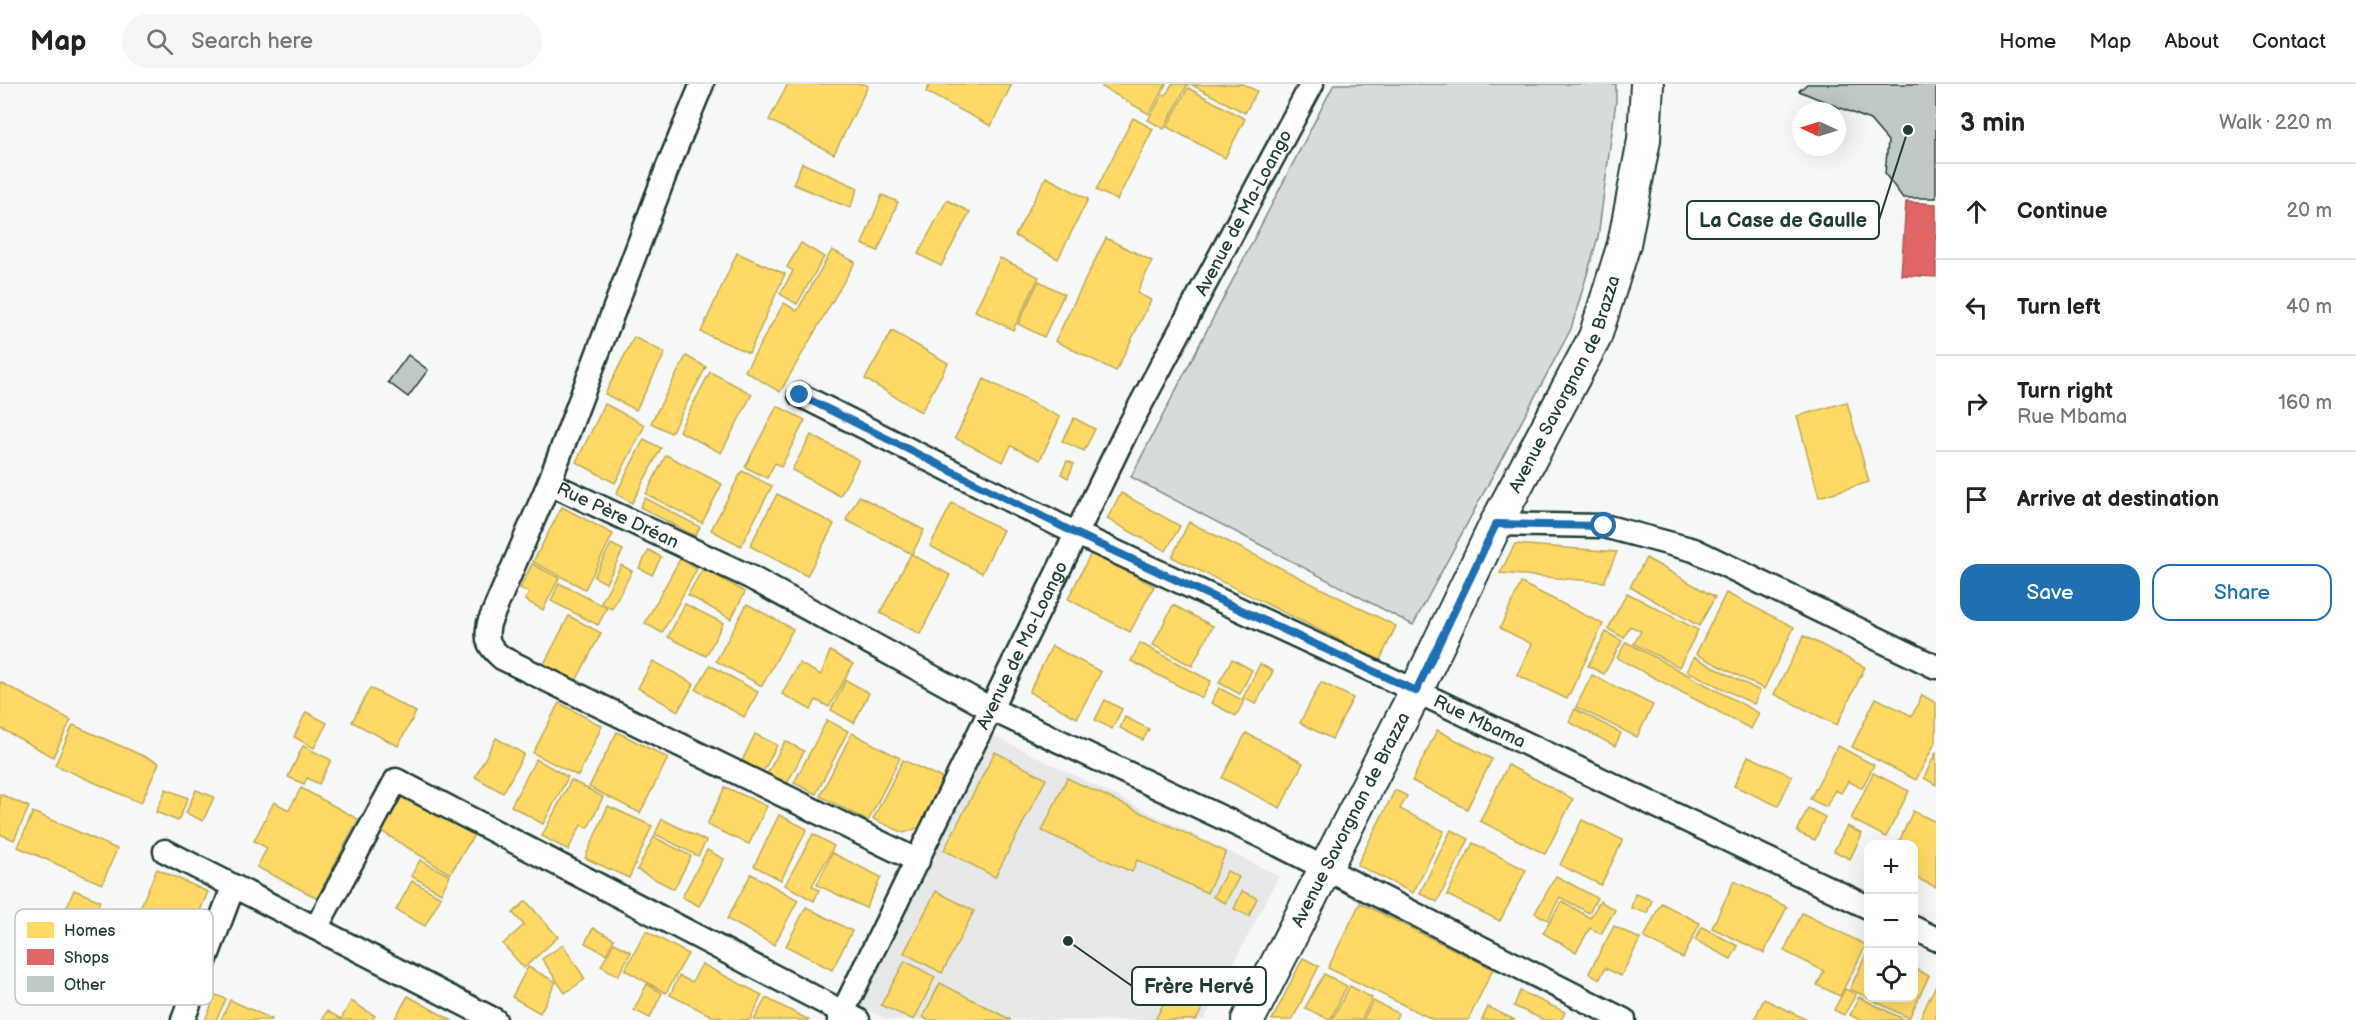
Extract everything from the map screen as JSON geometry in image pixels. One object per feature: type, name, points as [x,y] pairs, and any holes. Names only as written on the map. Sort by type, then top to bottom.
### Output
[{"type":"main road","name":"Avenue Savorgnan de Brazza","points":[[1248,1020],[1416,691],[1496,524],[1595,337],[1624,244],[1644,140],[1647,84]]},
{"type":"street","points":[[702,84],[667,170],[549,483],[489,623],[486,637],[490,648],[502,658],[918,861]]},
{"type":"street","name":"Avenue de Ma-Loango","points":[[846,1017],[1075,533],[1127,430],[1312,84]]},
{"type":"street","name":"Rue Mbama","points":[[800,395],[1075,533],[1416,691],[1864,905]]},
{"type":"street","name":"Rue Père Dréan","points":[[549,483],[750,577],[991,709],[1325,868],[1624,1020]]},
{"type":"street","points":[[1496,524],[1604,526],[1694,550],[1936,667]]},
{"type":"street","points":[[316,928],[396,780],[846,1017]]},
{"type":"street","points":[[165,851],[495,1020]]},
{"type":"street","points":[[213,939],[232,887]]},
{"type":"street","points":[[1918,930],[1936,939]]},
{"type":"street","points":[[183,1020],[189,1005]]},
{"type":"shaded area","points":[[1334,84],[1616,84],[1616,101],[1598,237],[1571,329],[1413,625],[1131,477]]},
{"type":"shaded area","points":[[992,735],[1279,876],[1204,1020],[887,1020],[858,1005]]},
{"type":"building: Homes","points":[[788,84],[864,84],[868,86],[834,154],[769,120]]},
{"type":"building: Homes","points":[[930,84],[1012,84],[991,126],[926,92]]},
{"type":"building: Homes","points":[[1103,84],[1166,84],[1149,114],[1102,87]]},
{"type":"building: Homes","points":[[1172,84],[1191,84],[1187,85],[1164,129],[1148,120],[1163,94],[1166,95]]},
{"type":"building: Homes","points":[[1243,84],[1257,91],[1245,113],[1192,85]]},
{"type":"building: Homes","points":[[1188,88],[1245,119],[1225,158],[1167,127]]},
{"type":"building: Homes","points":[[1133,118],[1153,129],[1117,200],[1096,190]]},
{"type":"building: Homes","points":[[802,163],[858,188],[850,208],[793,184]]},
{"type":"building: Homes","points":[[1046,177],[1088,199],[1058,259],[1015,236]]},
{"type":"building: Homes","points":[[882,195],[898,202],[878,251],[862,244]]},
{"type":"building: Homes","points":[[947,200],[970,212],[941,266],[918,254]]},
{"type":"building: Homes","points":[[1106,238],[1152,261],[1137,293],[1151,300],[1116,371],[1055,341]]},
{"type":"building: Homes","points":[[801,243],[824,257],[797,304],[780,294],[793,271],[787,267]]},
{"type":"building: Homes","points":[[832,250],[855,262],[780,392],[745,371],[784,303],[797,311]]},
{"type":"building: Homes","points":[[737,253],[785,274],[749,353],[701,332]]},
{"type":"building: Homes","points":[[1000,258],[1039,277],[1013,330],[975,311]]},
{"type":"building: Homes","points":[[1039,281],[1064,294],[1044,337],[1018,324]]},
{"type":"building: Homes","points":[[892,331],[948,363],[921,412],[865,379]]},
{"type":"building: Homes","points":[[634,337],[665,353],[636,410],[605,394]]},
{"type":"building: Homes","points":[[686,356],[706,367],[671,433],[651,423]]},
{"type":"building: Homes","points":[[710,372],[752,394],[721,453],[679,431]]},
{"type":"building: Homes","points":[[984,379],[1060,417],[1040,460],[1011,446],[1003,462],[955,438]]},
{"type":"building: Homes","points":[[1847,402],[1869,482],[1819,497],[1797,416]]},
{"type":"building: Homes","points":[[605,404],[645,425],[615,483],[576,462]]},
{"type":"building: Homes","points":[[777,406],[805,420],[781,467],[775,463],[767,478],[745,467]]},
{"type":"building: Homes","points":[[1074,418],[1095,429],[1084,451],[1062,441]]},
{"type":"building: Homes","points":[[811,435],[859,460],[840,496],[792,470]]},
{"type":"building: Homes","points":[[644,439],[661,448],[632,503],[616,494]]},
{"type":"building: Homes","points":[[666,455],[722,484],[702,523],[646,494]]},
{"type":"building: Homes","points":[[1067,461],[1074,464],[1068,478],[1061,474]]},
{"type":"building: Homes","points":[[742,471],[772,486],[741,546],[711,530]]},
{"type":"building: Homes","points":[[1121,493],[1180,526],[1166,551],[1107,519]]},
{"type":"building: Homes","points":[[777,494],[834,524],[807,576],[750,546]]},
{"type":"building: Homes","points":[[859,496],[924,530],[912,554],[846,520]]},
{"type":"building: Homes","points":[[645,498],[700,527],[695,536],[640,507]]},
{"type":"building: Homes","points":[[952,503],[1003,530],[982,573],[930,546]]},
{"type":"building: Homes","points":[[562,507],[613,534],[585,589],[533,562]]},
{"type":"building: Homes","points":[[1189,522],[1396,626],[1380,660],[1172,557]]},
{"type":"building: Homes","points":[[611,544],[623,550],[606,583],[594,577]]},
{"type":"building: Homes","points":[[1515,544],[1617,552],[1604,582],[1500,573]]},
{"type":"building: Homes","points":[[649,550],[661,557],[652,575],[639,568]]},
{"type":"building: Homes","points":[[1091,553],[1154,586],[1130,632],[1068,599]]},
{"type":"building: Homes","points":[[911,554],[950,575],[920,634],[880,613]]},
{"type":"building: Homes","points":[[1646,558],[1715,597],[1699,626],[1630,587]]},
{"type":"building: Homes","points":[[680,559],[697,569],[662,633],[645,623]]},
{"type":"building: Homes","points":[[532,564],[559,578],[543,610],[525,600],[529,593],[520,588]]},
{"type":"building: Homes","points":[[621,565],[632,571],[612,609],[601,603]]},
{"type":"building: Homes","points":[[703,568],[745,592],[731,619],[688,595]]},
{"type":"building: Homes","points":[[559,583],[607,608],[598,625],[551,601]]},
{"type":"building: Homes","points":[[1521,583],[1603,624],[1567,699],[1517,675],[1532,644],[1500,628]]},
{"type":"building: Homes","points":[[1627,593],[1698,630],[1679,667],[1634,644],[1641,631],[1630,626],[1624,638],[1608,629]]},
{"type":"building: Homes","points":[[1726,593],[1794,627],[1764,689],[1696,654]]},
{"type":"building: Homes","points":[[685,604],[723,623],[706,656],[668,637]]},
{"type":"building: Homes","points":[[747,604],[793,629],[762,686],[716,661]]},
{"type":"building: Homes","points":[[1173,605],[1213,626],[1192,666],[1153,645]]},
{"type":"building: Homes","points":[[569,616],[601,633],[576,681],[544,664]]},
{"type":"building: Homes","points":[[1606,632],[1622,641],[1604,674],[1588,666]]},
{"type":"building: Homes","points":[[1804,636],[1865,667],[1837,725],[1774,694]]},
{"type":"building: Homes","points":[[1626,642],[1759,713],[1751,729],[1617,658]]},
{"type":"building: Homes","points":[[1140,643],[1211,681],[1202,698],[1131,661]]},
{"type":"building: Homes","points":[[1052,646],[1101,672],[1077,718],[1029,692]]},
{"type":"building: Homes","points":[[830,651],[853,664],[829,707],[816,700],[811,710],[782,694],[799,663],[821,675]]},
{"type":"building: Homes","points":[[1694,657],[1760,691],[1754,704],[1687,671]]},
{"type":"building: Homes","points":[[1232,659],[1252,670],[1240,694],[1219,683]]},
{"type":"building: Homes","points":[[653,661],[694,684],[678,711],[638,688]]},
{"type":"building: Homes","points":[[1260,664],[1273,671],[1256,704],[1243,698]]},
{"type":"building: Homes","points":[[710,665],[758,692],[744,717],[696,690]]},
{"type":"building: Homes","points":[[1592,675],[1653,705],[1637,737],[1576,707]]},
{"type":"building: Homes","points":[[846,680],[869,693],[854,723],[831,710]]},
{"type":"building: Homes","points":[[0,682],[71,720],[53,757],[0,728]]},
{"type":"building: Homes","points":[[1321,682],[1353,698],[1332,739],[1300,723]]},
{"type":"building: Homes","points":[[370,688],[416,712],[398,746],[352,722]]},
{"type":"building: Homes","points":[[1219,688],[1244,701],[1236,716],[1211,703]]},
{"type":"building: Homes","points":[[1922,695],[1936,703],[1936,741],[1916,780],[1852,747],[1876,698],[1912,716]]},
{"type":"building: Homes","points":[[1105,700],[1122,709],[1112,729],[1095,720]]},
{"type":"building: Homes","points":[[559,703],[602,726],[578,776],[533,753]]},
{"type":"building: Homes","points":[[1575,709],[1621,733],[1615,746],[1569,722]]},
{"type":"building: Homes","points":[[306,712],[327,723],[314,748],[294,737]]},
{"type":"building: Homes","points":[[1125,717],[1149,729],[1143,740],[1120,728]]},
{"type":"building: Homes","points":[[827,720],[848,731],[816,794],[794,783]]},
{"type":"building: Homes","points":[[73,725],[159,763],[141,803],[55,765]]},
{"type":"building: Homes","points":[[1437,730],[1492,759],[1467,809],[1412,781]]},
{"type":"building: Homes","points":[[617,732],[668,758],[640,813],[589,787]]},
{"type":"building: Homes","points":[[852,733],[900,758],[868,821],[820,796]]},
{"type":"building: Homes","points":[[1246,733],[1303,763],[1280,808],[1222,778]]},
{"type":"building: Homes","points":[[755,734],[777,745],[763,772],[742,761]]},
{"type":"building: Homes","points":[[496,738],[524,754],[503,793],[475,777]]},
{"type":"building: Homes","points":[[785,741],[804,751],[787,784],[767,774]]},
{"type":"building: Homes","points":[[303,746],[331,760],[319,784],[307,778],[304,784],[288,777]]},
{"type":"building: Homes","points":[[1838,746],[1874,765],[1862,788],[1848,781],[1841,793],[1835,790],[1826,807],[1810,799]]},
{"type":"building: Homes","points":[[995,752],[1046,779],[995,877],[944,850]]},
{"type":"building: Homes","points":[[1936,752],[1936,785],[1924,778]]},
{"type":"building: Homes","points":[[1748,756],[1792,776],[1778,806],[1734,786]]},
{"type":"building: Homes","points":[[536,759],[568,777],[543,824],[511,806]]},
{"type":"building: Homes","points":[[903,760],[942,778],[920,827],[904,833],[873,819]]},
{"type":"building: Homes","points":[[1508,765],[1573,799],[1545,854],[1480,821]]},
{"type":"building: Homes","points":[[1873,773],[1909,791],[1886,837],[1851,819]]},
{"type":"building: Homes","points":[[1067,778],[1226,852],[1207,893],[1137,860],[1132,872],[1042,831]]},
{"type":"building: Homes","points":[[571,780],[603,797],[588,828],[581,825],[568,850],[542,836]]},
{"type":"building: Homes","points":[[725,787],[767,806],[749,844],[707,825]]},
{"type":"building: Homes","points":[[301,788],[358,819],[317,898],[257,867],[267,848],[254,841],[274,802],[289,810]]},
{"type":"building: Homes","points":[[166,789],[188,798],[178,821],[156,812]]},
{"type":"building: Homes","points":[[196,790],[214,797],[203,821],[186,813]]},
{"type":"building: Homes","points":[[1395,790],[1407,796],[1400,809],[1444,831],[1413,893],[1357,865]]},
{"type":"building: Homes","points":[[404,793],[477,830],[450,874],[381,831]]},
{"type":"building: Homes","points":[[0,794],[29,807],[14,840],[0,834]]},
{"type":"building: Homes","points":[[608,806],[652,826],[629,878],[585,858]]},
{"type":"building: Homes","points":[[1808,808],[1825,817],[1815,840],[1797,832]]},
{"type":"building: Homes","points":[[1913,811],[1936,822],[1936,887],[1918,879],[1918,840],[1900,840]]},
{"type":"building: Homes","points":[[33,812],[117,849],[102,884],[18,847]]},
{"type":"building: Homes","points":[[779,815],[807,829],[781,880],[754,866]]},
{"type":"building: Homes","points":[[662,819],[706,841],[698,856],[655,834]]},
{"type":"building: Homes","points":[[1582,820],[1623,840],[1601,885],[1560,865]]},
{"type":"building: Homes","points":[[1847,826],[1862,834],[1850,859],[1834,851]]},
{"type":"building: Homes","points":[[1451,830],[1469,839],[1437,902],[1420,893]]},
{"type":"building: Homes","points":[[813,834],[834,846],[812,886],[819,890],[814,901],[785,885]]},
{"type":"building: Homes","points":[[654,837],[691,856],[674,889],[637,870]]},
{"type":"building: Homes","points":[[1473,843],[1526,870],[1500,921],[1447,895]]},
{"type":"building: Homes","points":[[707,850],[724,859],[699,906],[682,897]]},
{"type":"building: Homes","points":[[832,853],[881,877],[866,908],[817,885]]},
{"type":"building: Homes","points":[[420,860],[450,876],[441,893],[411,876]]},
{"type":"building: Homes","points":[[157,869],[208,892],[201,909],[139,909]]},
{"type":"building: Homes","points":[[1227,871],[1239,877],[1225,903],[1213,897]]},
{"type":"building: Homes","points":[[751,874],[798,900],[774,945],[727,919]]},
{"type":"building: Homes","points":[[1556,876],[1597,898],[1589,913],[1560,897],[1548,920],[1535,913]]},
{"type":"building: Homes","points":[[412,881],[441,897],[425,926],[396,910]]},
{"type":"building: Homes","points":[[1734,881],[1787,907],[1764,953],[1712,928]]},
{"type":"building: Homes","points":[[74,890],[100,901],[96,909],[66,909]]},
{"type":"building: Homes","points":[[936,891],[974,911],[942,973],[904,953]]},
{"type":"building: Homes","points":[[1242,891],[1257,898],[1249,916],[1234,909]]},
{"type":"building: Homes","points":[[1635,894],[1652,900],[1647,913],[1631,908]]},
{"type":"building: Homes","points":[[526,901],[558,937],[524,968],[503,944],[524,925],[513,913]]},
{"type":"building: Homes","points":[[1562,901],[1590,918],[1600,901],[1615,910],[1601,934],[1590,928],[1576,952],[1543,933]]},
{"type":"building: Homes","points":[[1360,903],[1493,969],[1468,1020],[1434,1020],[1328,968]]},
{"type":"building: Homes","points":[[1661,903],[1700,923],[1683,958],[1644,938]]},
{"type":"building: Homes","points":[[806,907],[852,931],[832,970],[786,946]]},
{"type":"building: Homes","points":[[1802,913],[1864,944],[1864,949],[1840,996],[1817,985],[1824,971],[1784,951]]},
{"type":"building: Homes","points":[[1614,926],[1640,939],[1621,976],[1605,968],[1600,979],[1589,973]]},
{"type":"building: Homes","points":[[1702,927],[1738,946],[1731,959],[1695,940]]},
{"type":"building: Homes","points":[[593,928],[614,939],[606,954],[585,943]]},
{"type":"building: Homes","points":[[646,931],[688,954],[666,993],[625,970]]},
{"type":"building: Homes","points":[[614,943],[631,952],[618,976],[601,966]]},
{"type":"building: Homes","points":[[563,945],[585,979],[565,993],[542,959]]},
{"type":"building: Homes","points":[[1303,958],[1319,966],[1292,1020],[1272,1020]]},
{"type":"building: Homes","points":[[1864,959],[1864,996],[1850,989]]},
{"type":"building: Homes","points":[[905,961],[935,977],[914,1020],[881,1005]]},
{"type":"building: Homes","points":[[702,964],[762,995],[750,1020],[726,1020],[718,1016],[716,1018],[670,995],[679,976],[692,982]]},
{"type":"building: Homes","points":[[528,967],[556,982],[540,1013],[512,997]]},
{"type":"building: Homes","points":[[1918,970],[1929,976],[1918,999]]},
{"type":"building: Homes","points":[[1324,974],[1347,986],[1330,1020],[1305,1008]]},
{"type":"building: Homes","points":[[940,983],[1011,1020],[928,1020],[923,1017]]},
{"type":"building: Homes","points":[[647,984],[662,993],[650,1018],[634,1010]]},
{"type":"building: Homes","points":[[1936,985],[1936,1020],[1919,1020]]},
{"type":"building: Homes","points":[[1350,986],[1372,998],[1361,1020],[1332,1020]]},
{"type":"building: Homes","points":[[1845,989],[1856,994],[1844,1015],[1834,1010]]},
{"type":"building: Homes","points":[[1520,991],[1565,1012],[1561,1020],[1544,1020],[1514,1006]]},
{"type":"building: Homes","points":[[1169,993],[1202,1009],[1196,1020],[1155,1020]]},
{"type":"building: Homes","points":[[216,995],[226,999],[216,1020],[205,1020],[213,1005]]},
{"type":"building: Homes","points":[[408,996],[451,1020],[394,1020]]},
{"type":"building: Homes","points":[[1859,997],[1864,1002],[1869,1002],[1905,1020],[1860,1020],[1850,1015]]},
{"type":"building: Homes","points":[[766,998],[809,1020],[754,1020]]},
{"type":"building: Homes","points":[[1764,999],[1807,1020],[1754,1020]]},
{"type":"building: Homes","points":[[230,1000],[272,1019],[221,1020]]},
{"type":"building: Homes","points":[[351,1001],[375,1016],[372,1020],[322,1020],[327,1011],[341,1019]]},
{"type":"building: Homes","points":[[1373,1001],[1398,1013],[1395,1020],[1363,1020]]},
{"type":"building: Homes","points":[[1876,1002],[1917,1002],[1909,1018]]},
{"type":"building: Homes","points":[[1488,1007],[1515,1020],[1482,1020]]},
{"type":"building: Shops","points":[[1906,202],[1936,204],[1936,277],[1901,275]]},
{"type":"building: Other","points":[[1807,84],[1936,84],[1936,198],[1903,198],[1885,174],[1888,141],[1870,120],[1846,110],[1846,102],[1826,102],[1799,91]]},
{"type":"building: Other","points":[[408,355],[428,370],[408,397],[388,382]]},
{"type":"place","name":"La Case de Gaulle","points":[[1908,130]]},
{"type":"place","name":"Frère Hervé","points":[[1068,941]]},
{"type":"route","points":[[800,395],[1075,533],[1416,691],[1496,524],[1604,526]]}]
